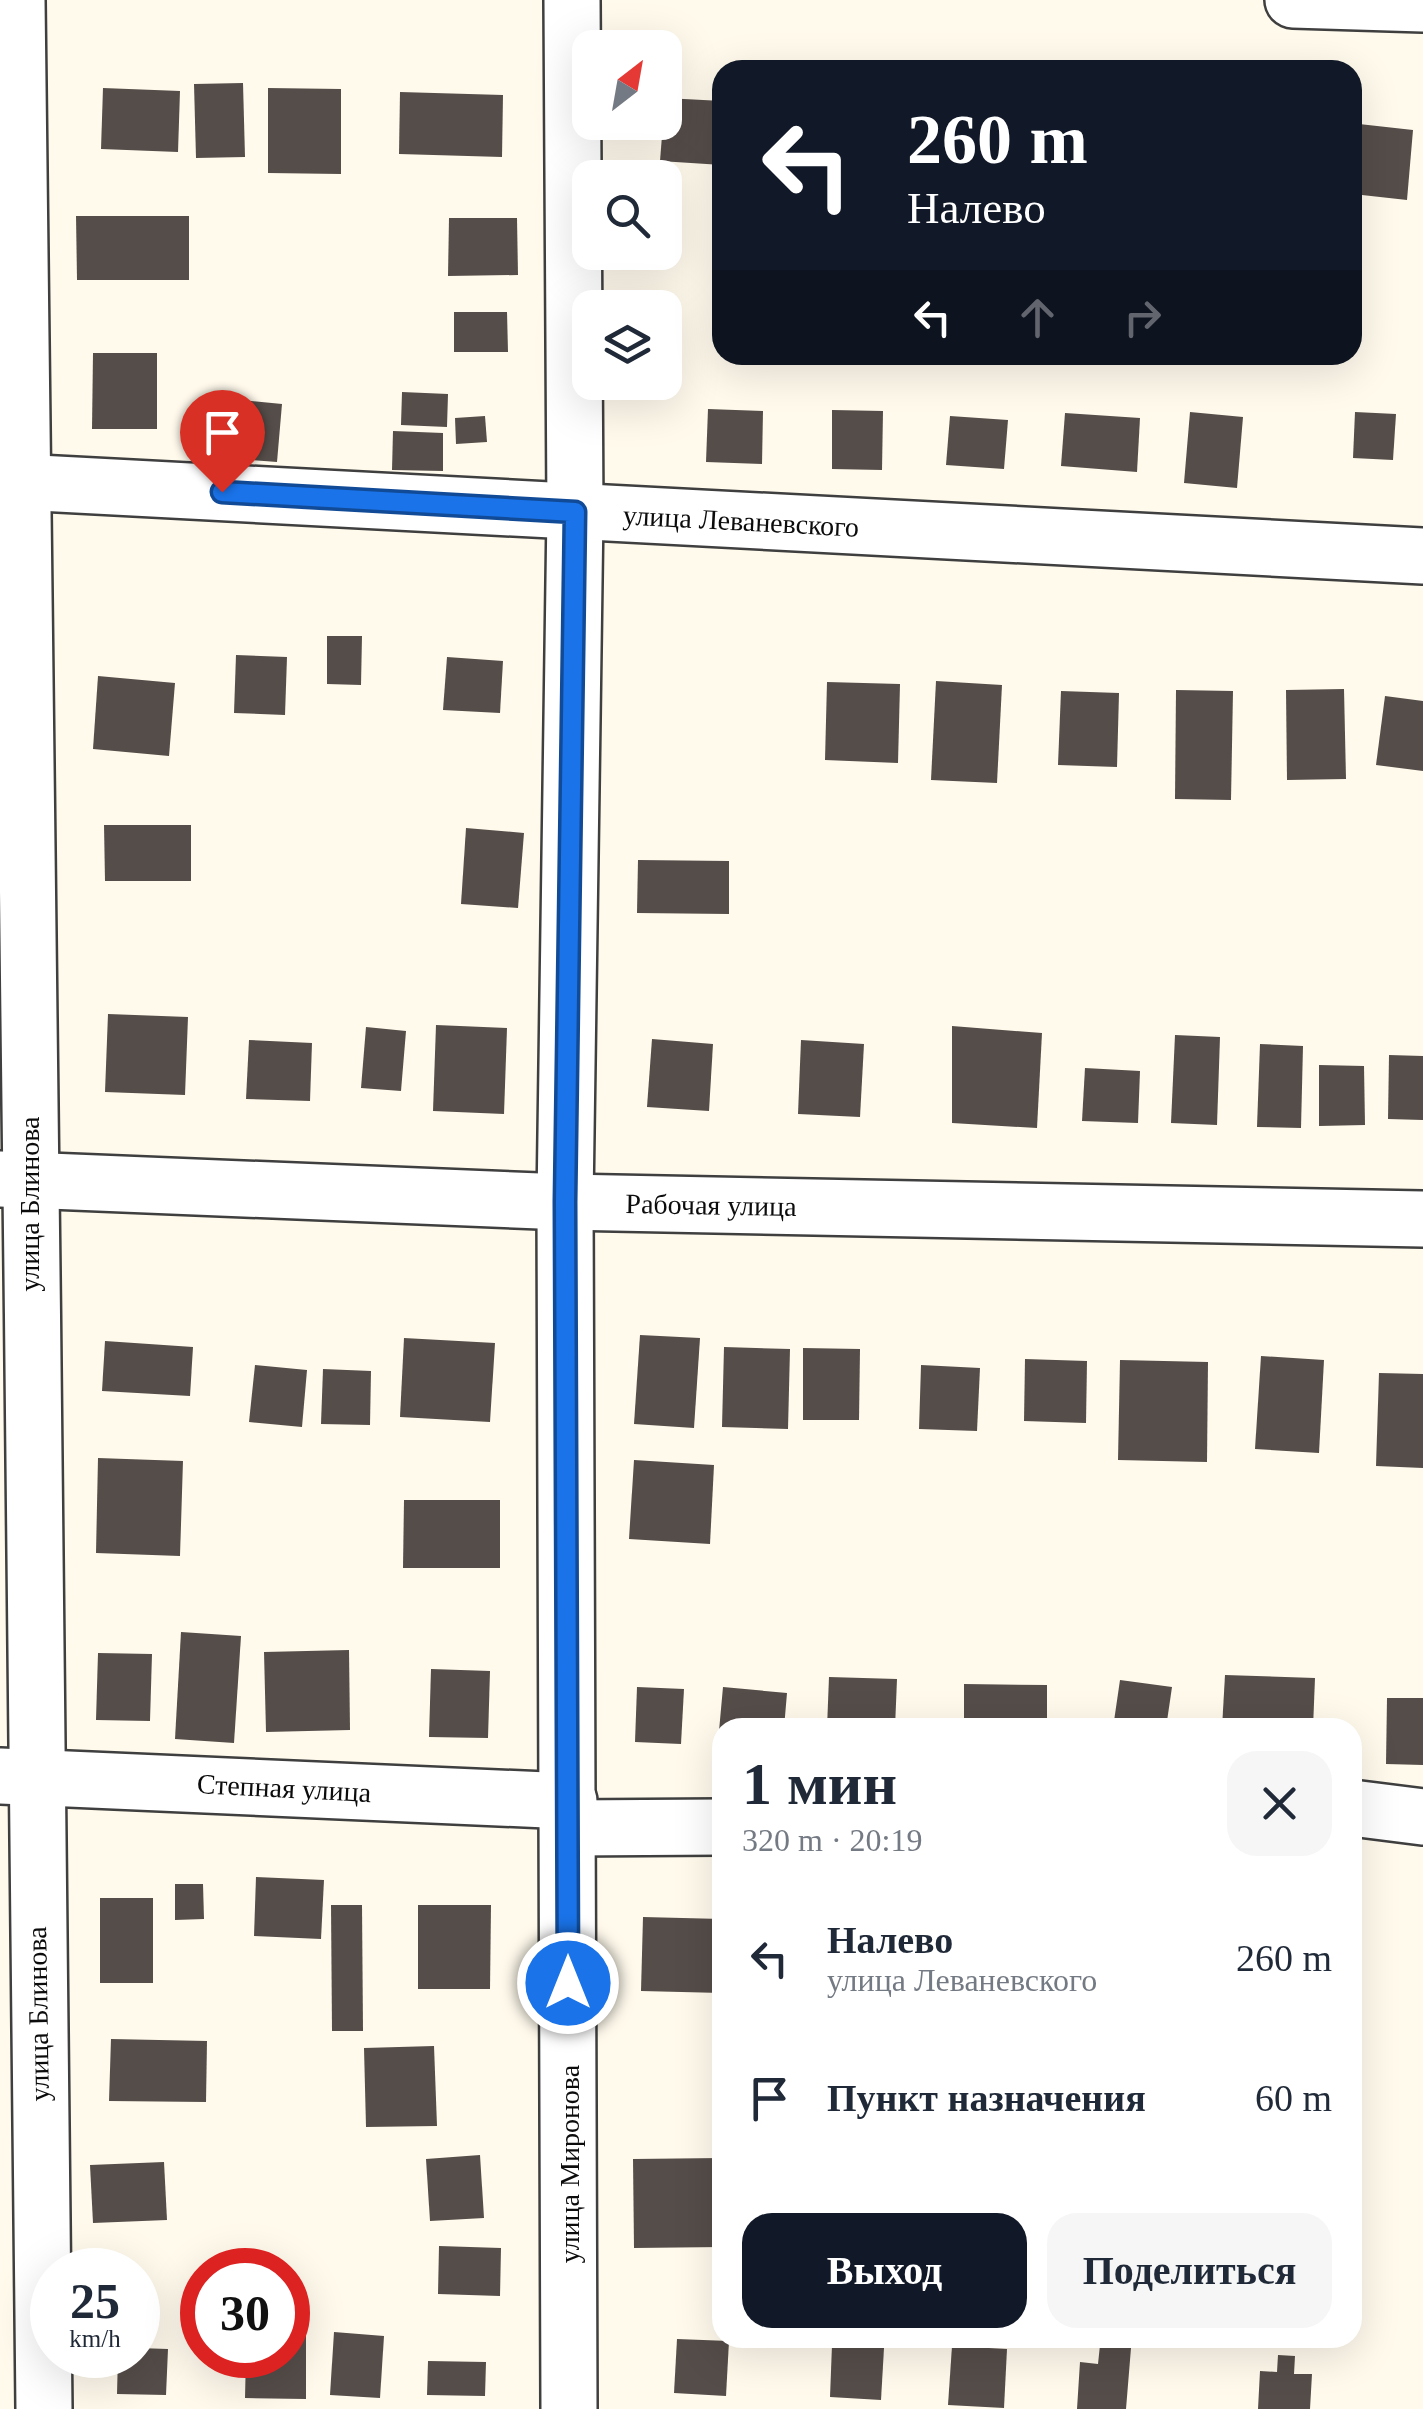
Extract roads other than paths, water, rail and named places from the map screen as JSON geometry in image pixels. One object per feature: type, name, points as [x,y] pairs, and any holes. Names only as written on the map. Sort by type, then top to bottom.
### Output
[{"type":"street","name":"улица Блинова","points":[[17,0],[13,481],[17,1776],[44,2409]]},
{"type":"street","name":"улица Миронова","points":[[569,2409],[565,1202],[575,512],[572,0]]},
{"type":"street","points":[[1293,0],[1423,4]]},
{"type":"street","name":"улица Леваневского","points":[[13,481],[1423,556]]},
{"type":"street","name":"Рабочая улица","points":[[14,1179],[565,1202],[1423,1220]]},
{"type":"street","name":"Степная улица","points":[[17,1776],[712,1826]]},
{"type":"street","points":[[1362,1809],[1423,1817]]}]
